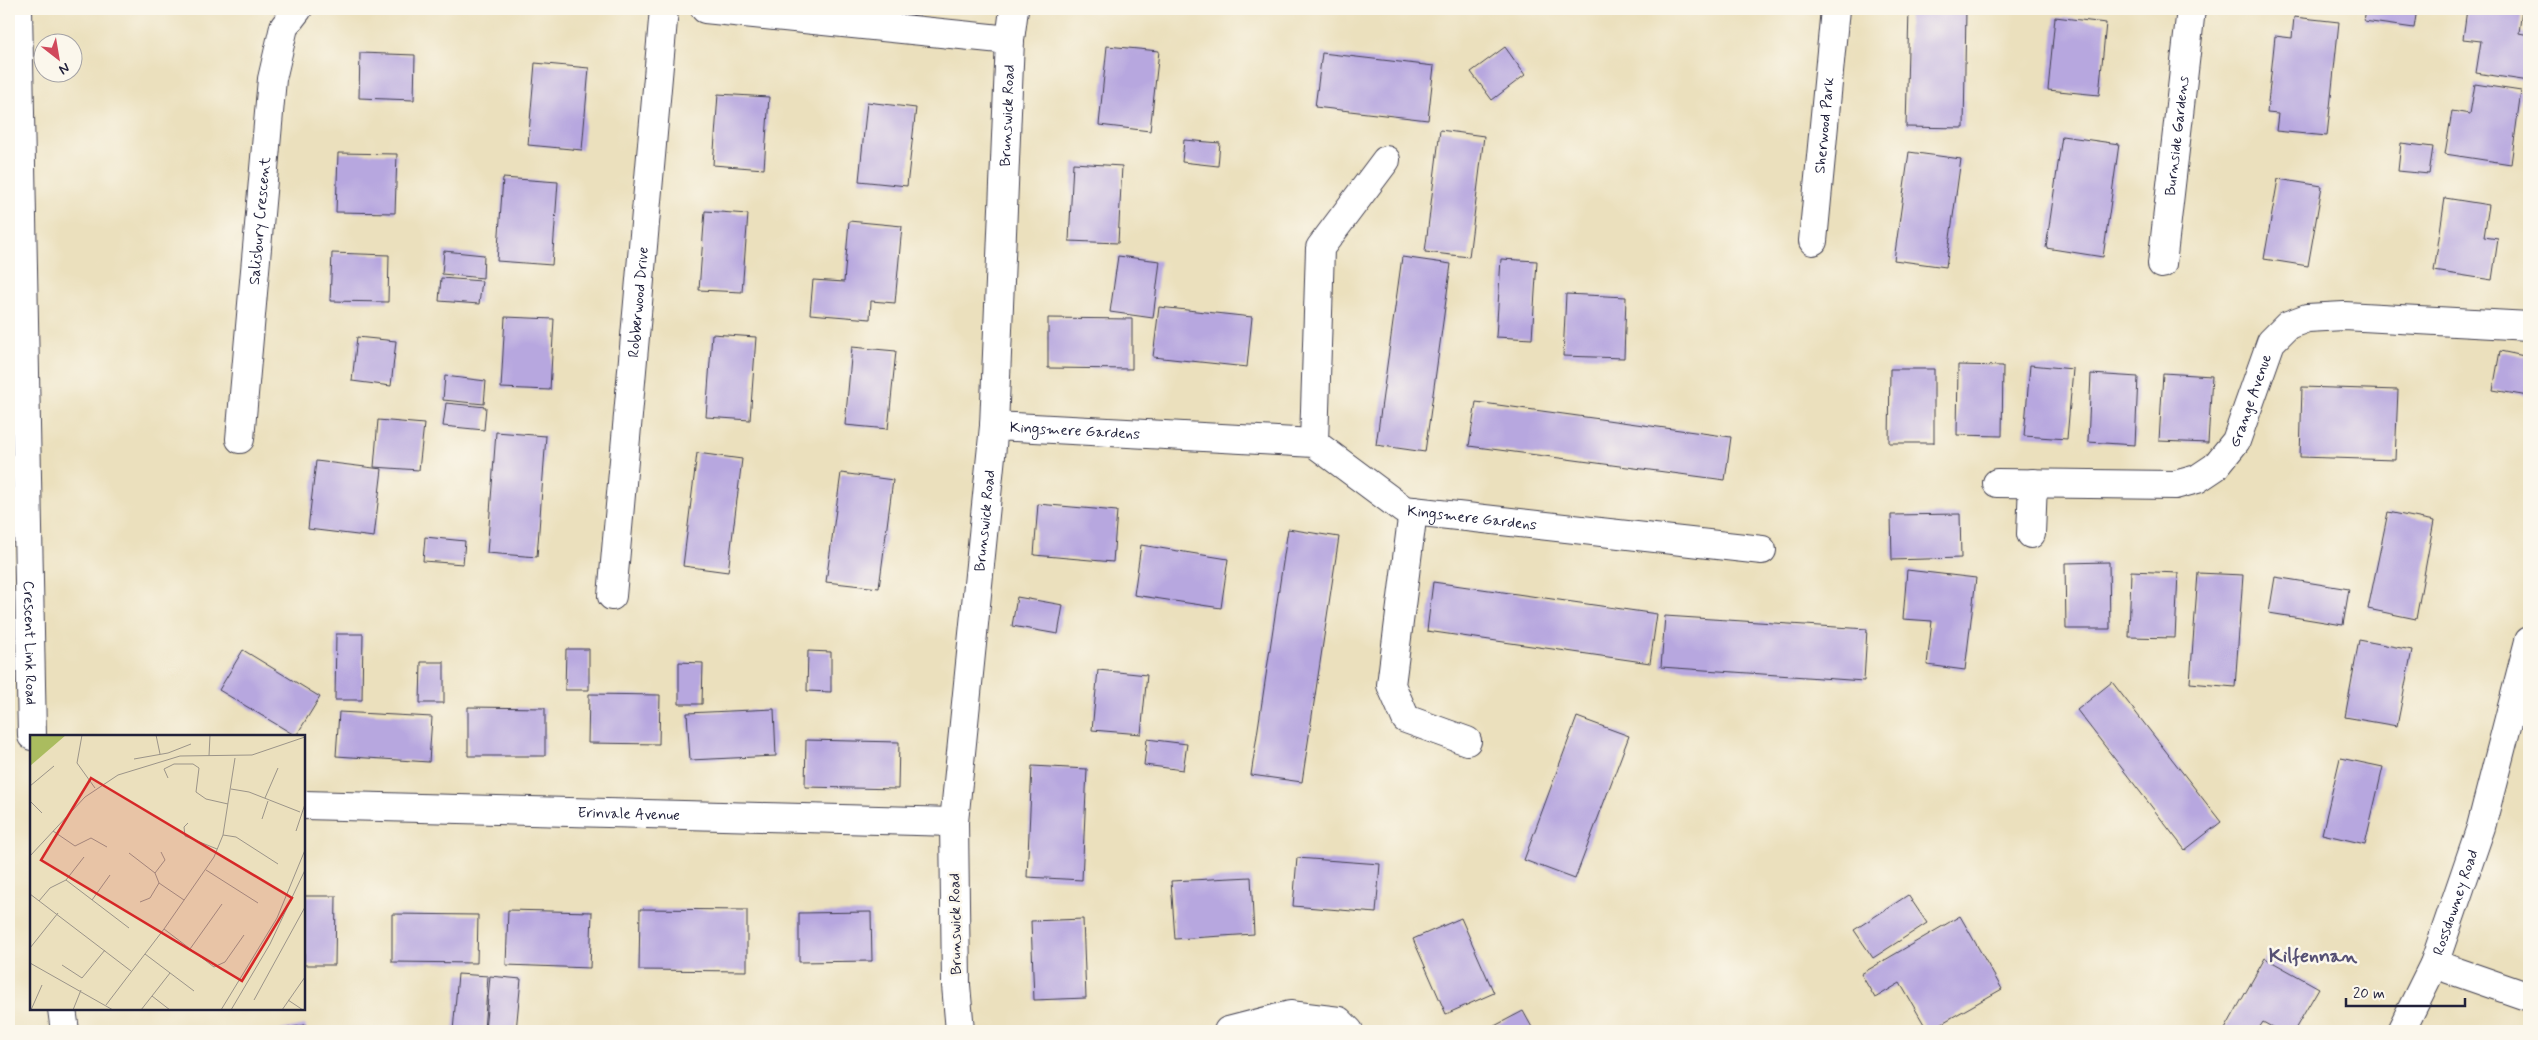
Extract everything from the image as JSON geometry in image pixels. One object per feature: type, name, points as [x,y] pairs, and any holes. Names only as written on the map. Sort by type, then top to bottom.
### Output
[{"type":"main road","name":"Crescent Link Road","points":[[18,9],[32,735]]},
{"type":"main road","name":"Salisbury Crescent","points":[[240,439],[272,79],[284,27],[298,9]]},
{"type":"main road","name":"Robberwood Drive","points":[[612,596],[664,9]]},
{"type":"main road","points":[[705,9],[1010,40]]},
{"type":"main road","name":"Brunswick Road","points":[[960,1031],[956,985],[954,822],[994,426],[1010,40],[1014,9]]},
{"type":"main road","name":"Sherwood Park","points":[[1813,241],[1835,9]]},
{"type":"main road","name":"Burnside Gardens","points":[[2162,264],[2191,9]]},
{"type":"main road","points":[[1314,444],[1320,248],[1386,160]]},
{"type":"main road","name":"Grange Avenue","points":[[1997,483],[2175,485],[2197,479],[2215,467],[2236,441],[2271,342],[2288,325],[2308,318],[2344,316],[2529,326]]},
{"type":"main road","name":"Kingsmere Gardens","points":[[994,426],[1314,444],[1404,510],[1762,550]]},
{"type":"main road","points":[[2031,534],[2033,483]]},
{"type":"main road","points":[[1413,511],[1390,685],[1406,719],[1467,742]]},
{"type":"main road","name":"Rossdowney Road","points":[[2401,1031],[2434,964],[2481,828],[2529,641]]},
{"type":"main road","name":"Erinvale Avenue","points":[[305,805],[954,822]]},
{"type":"main road","points":[[2434,964],[2529,996]]},
{"type":"main road","points":[[62,1010],[65,1031]]},
{"type":"main road","points":[[1228,1031],[1290,1015],[1339,1021],[1349,1031]]},
{"type":"building","points":[[1909,9],[1966,9],[1964,128],[1906,127]]},
{"type":"building","points":[[2366,9],[2417,9],[2414,28],[2364,21]]},
{"type":"building","points":[[2467,9],[2522,9],[2519,33],[2529,35],[2529,81],[2476,73],[2481,41],[2463,39]]},
{"type":"building","points":[[2055,17],[2106,23],[2099,95],[2048,90]]},
{"type":"building","points":[[2294,17],[2339,22],[2327,136],[2276,131],[2278,114],[2267,113],[2275,36],[2292,38]]},
{"type":"building","points":[[1107,46],[1159,51],[1150,131],[1099,125]]},
{"type":"building","points":[[1505,47],[1525,75],[1492,100],[1471,72]]},
{"type":"building","points":[[360,53],[415,55],[414,100],[359,98]]},
{"type":"building","points":[[1322,53],[1434,66],[1428,120],[1315,107]]},
{"type":"building","points":[[535,63],[589,68],[582,150],[528,145]]},
{"type":"building","points":[[2475,84],[2521,91],[2511,164],[2445,154],[2452,111],[2470,114]]},
{"type":"building","points":[[718,94],[769,97],[764,169],[713,165]]},
{"type":"building","points":[[867,102],[916,108],[907,186],[859,181]]},
{"type":"building","points":[[1440,130],[1484,136],[1469,257],[1425,252]]},
{"type":"building","points":[[2062,136],[2119,144],[2103,257],[2046,248]]},
{"type":"building","points":[[1184,140],[1220,143],[1218,166],[1182,162]]},
{"type":"building","points":[[2401,143],[2433,147],[2429,174],[2398,171]]},
{"type":"building","points":[[1909,152],[1961,159],[1946,267],[1894,260]]},
{"type":"building","points":[[338,153],[397,154],[395,213],[336,212]]},
{"type":"building","points":[[1073,163],[1122,166],[1118,243],[1069,241]]},
{"type":"building","points":[[503,178],[558,182],[552,265],[497,261]]},
{"type":"building","points":[[2278,179],[2322,186],[2308,266],[2264,259]]},
{"type":"building","points":[[2445,198],[2489,205],[2484,237],[2498,239],[2492,280],[2434,271]]},
{"type":"building","points":[[705,211],[748,214],[742,292],[699,290]]},
{"type":"building","points":[[849,221],[902,226],[895,303],[871,301],[870,319],[810,314],[813,280],[844,282]]},
{"type":"building","points":[[444,251],[484,255],[483,278],[442,274]]},
{"type":"building","points":[[332,253],[389,255],[388,302],[330,301]]},
{"type":"building","points":[[1118,256],[1160,261],[1153,318],[1110,312]]},
{"type":"building","points":[[1402,257],[1451,264],[1425,452],[1376,445]]},
{"type":"building","points":[[1501,259],[1537,261],[1532,339],[1496,337]]},
{"type":"building","points":[[441,278],[482,281],[479,304],[439,301]]},
{"type":"building","points":[[1566,294],[1626,297],[1624,358],[1563,356]]},
{"type":"building","points":[[1159,307],[1252,317],[1247,367],[1153,357]]},
{"type":"building","points":[[505,317],[554,319],[550,390],[501,388]]},
{"type":"building","points":[[1048,318],[1132,319],[1132,369],[1048,368]]},
{"type":"building","points":[[712,334],[756,337],[750,420],[706,417]]},
{"type":"building","points":[[357,337],[396,341],[391,386],[352,381]]},
{"type":"building","points":[[852,347],[896,351],[888,429],[845,425]]},
{"type":"building","points":[[2500,351],[2529,357],[2528,396],[2493,390]]},
{"type":"building","points":[[1958,365],[2003,366],[2002,436],[1957,435]]},
{"type":"building","points":[[2030,365],[2073,369],[2067,439],[2024,436]]},
{"type":"building","points":[[1890,369],[1934,369],[1934,443],[1889,443]]},
{"type":"building","points":[[2163,373],[2212,376],[2208,443],[2159,441]]},
{"type":"building","points":[[2091,374],[2138,377],[2135,445],[2088,442]]},
{"type":"building","points":[[445,376],[486,381],[484,404],[443,400]]},
{"type":"building","points":[[2302,387],[2398,390],[2395,460],[2300,457]]},
{"type":"building","points":[[1476,402],[1731,437],[1725,480],[1469,446]]},
{"type":"building","points":[[446,403],[486,407],[484,430],[443,426]]},
{"type":"building","points":[[378,420],[424,424],[419,470],[374,467]]},
{"type":"building","points":[[496,432],[546,436],[537,557],[487,553]]},
{"type":"building","points":[[697,453],[742,459],[728,572],[683,566]]},
{"type":"building","points":[[316,461],[382,469],[374,537],[308,529]]},
{"type":"building","points":[[841,473],[893,480],[879,588],[826,582]]},
{"type":"building","points":[[1038,504],[1117,511],[1113,562],[1034,555]]},
{"type":"building","points":[[2388,512],[2434,521],[2416,619],[2368,609]]},
{"type":"building","points":[[1960,514],[1961,558],[1892,560],[1891,515]]},
{"type":"building","points":[[1288,529],[1339,537],[1302,782],[1251,775]]},
{"type":"building","points":[[425,537],[465,541],[463,564],[423,561]]},
{"type":"building","points":[[1141,545],[1228,559],[1221,608],[1134,595]]},
{"type":"building","points":[[2109,562],[2110,629],[2066,629],[2065,563]]},
{"type":"building","points":[[1907,570],[1976,578],[1965,670],[1927,665],[1932,621],[1903,619]]},
{"type":"building","points":[[2131,571],[2178,573],[2175,638],[2129,637]]},
{"type":"building","points":[[2198,573],[2243,575],[2235,687],[2190,683]]},
{"type":"building","points":[[2275,577],[2349,589],[2343,625],[2269,613]]},
{"type":"building","points":[[1433,582],[1657,614],[1650,663],[1427,631]]},
{"type":"building","points":[[1017,597],[1063,605],[1058,634],[1012,626]]},
{"type":"building","points":[[1665,616],[1867,629],[1864,681],[1661,667]]},
{"type":"building","points":[[336,634],[363,634],[362,700],[335,700]]},
{"type":"building","points":[[2359,640],[2412,650],[2397,726],[2345,717]]},
{"type":"building","points":[[566,649],[589,649],[589,690],[565,690]]},
{"type":"building","points":[[243,650],[320,697],[297,735],[294,735],[219,690]]},
{"type":"building","points":[[808,651],[831,652],[831,692],[807,691]]},
{"type":"building","points":[[421,662],[444,662],[444,703],[420,703]]},
{"type":"building","points":[[679,662],[703,663],[702,704],[679,704]]},
{"type":"building","points":[[1098,670],[1147,675],[1141,734],[1092,730]]},
{"type":"building","points":[[2112,682],[2221,822],[2185,850],[2077,710]]},
{"type":"building","points":[[589,694],[660,695],[659,744],[588,743]]},
{"type":"building","points":[[468,707],[545,708],[545,756],[468,756]]},
{"type":"building","points":[[774,709],[776,756],[690,760],[687,713]]},
{"type":"building","points":[[339,712],[432,717],[429,762],[336,756]]},
{"type":"building","points":[[1577,717],[1629,736],[1575,879],[1524,860]]},
{"type":"building","points":[[1147,739],[1187,744],[1183,770],[1144,765]]},
{"type":"building","points":[[806,740],[899,742],[898,789],[805,787]]},
{"type":"building","points":[[2340,758],[2383,767],[2365,844],[2322,834]]},
{"type":"building","points":[[1032,766],[1087,769],[1082,880],[1027,877]]},
{"type":"building","points":[[1297,858],[1380,864],[1376,913],[1293,906]]},
{"type":"building","points":[[1251,877],[1254,934],[1175,939],[1171,881]]},
{"type":"building","points":[[1908,895],[1927,923],[1873,958],[1854,930]]},
{"type":"building","points":[[305,896],[336,896],[335,965],[305,965]]},
{"type":"building","points":[[640,909],[747,910],[747,971],[639,970]]},
{"type":"building","points":[[508,910],[592,912],[590,968],[506,965]]},
{"type":"building","points":[[871,912],[872,961],[799,962],[799,913]]},
{"type":"building","points":[[392,914],[478,915],[477,963],[392,962]]},
{"type":"building","points":[[1960,916],[2002,989],[1928,1031],[1900,983],[1875,998],[1861,974]]},
{"type":"building","points":[[1461,918],[1494,993],[1446,1014],[1413,939]]},
{"type":"building","points":[[1083,919],[1086,998],[1034,1000],[1031,921]]},
{"type":"building","points":[[2265,958],[2319,988],[2294,1031],[2279,1031],[2263,1022],[2257,1031],[2224,1031]]},
{"type":"building","points":[[458,974],[488,976],[484,1031],[453,1031]]},
{"type":"building","points":[[490,976],[521,979],[516,1031],[485,1031]]},
{"type":"building","points":[[1523,1011],[1534,1031],[1485,1031]]},
{"type":"building","points":[[305,1025],[307,1031],[280,1031],[280,1030]]},
{"type":"district","name":"Kilfennan","points":[[2313,955]]}]
